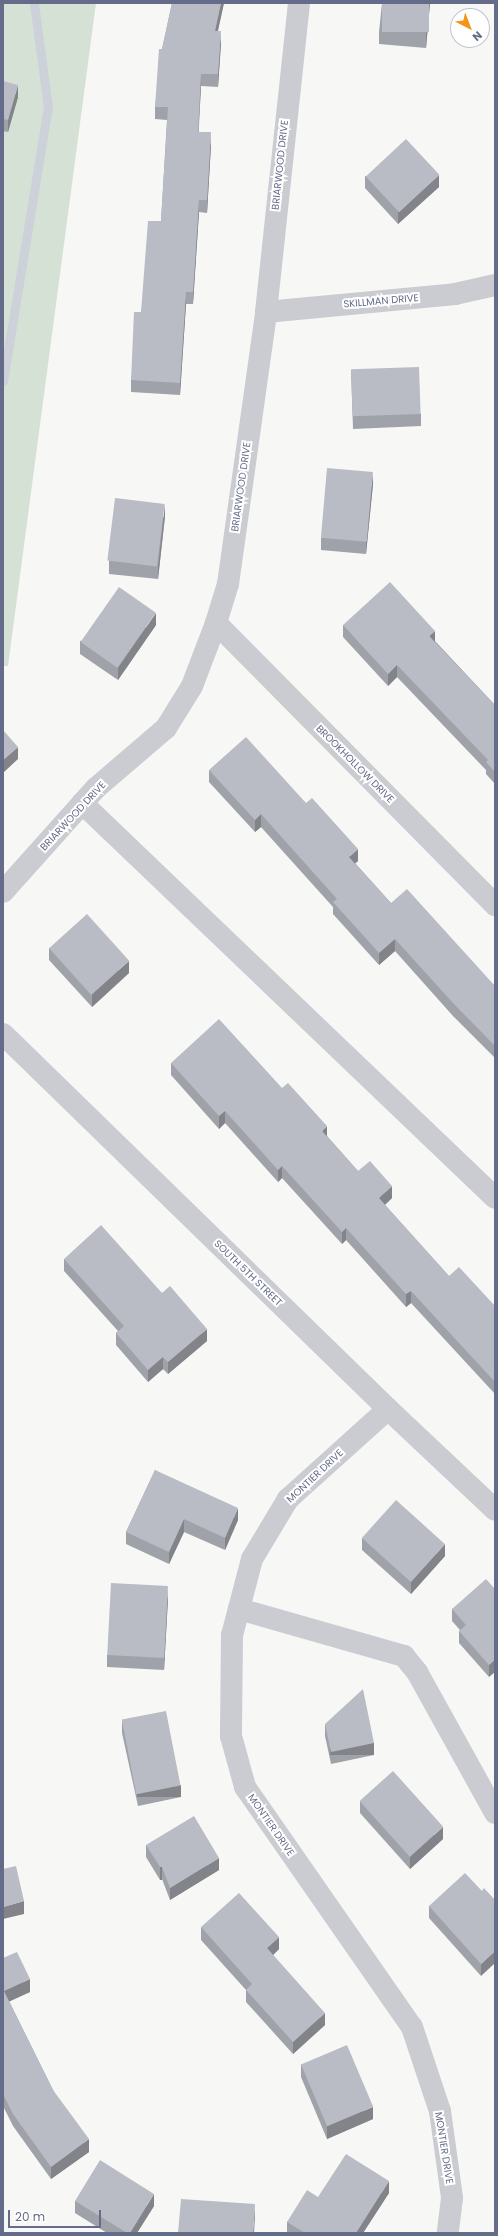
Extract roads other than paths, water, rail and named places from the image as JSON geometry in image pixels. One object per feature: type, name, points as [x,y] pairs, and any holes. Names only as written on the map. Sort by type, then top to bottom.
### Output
[{"type":"street","name":"BRIARWOOD DRIVE","points":[[3,892],[82,803],[166,728],[192,686],[216,623],[228,584],[266,312],[298,3]]},
{"type":"street","name":"SKILLMAN DRIVE","points":[[266,312],[455,294],[495,285]]},
{"type":"street","name":"BROOKHOLLOW DRIVE","points":[[216,623],[495,905]]},
{"type":"street","points":[[82,803],[495,1198]]},
{"type":"street","name":"SOUTH 5TH STREET","points":[[3,1034],[388,1409],[495,1510]]},
{"type":"street","name":"MONTIER DRIVE","points":[[388,1409],[288,1499],[252,1559],[232,1635],[231,1736],[245,1787],[412,2027],[440,2111],[452,2198],[448,2233]]},
{"type":"street","points":[[239,1609],[404,1656],[418,1672],[495,1813]]},
{"type":"waterway","points":[[3,381],[48,107],[34,3]]}]
